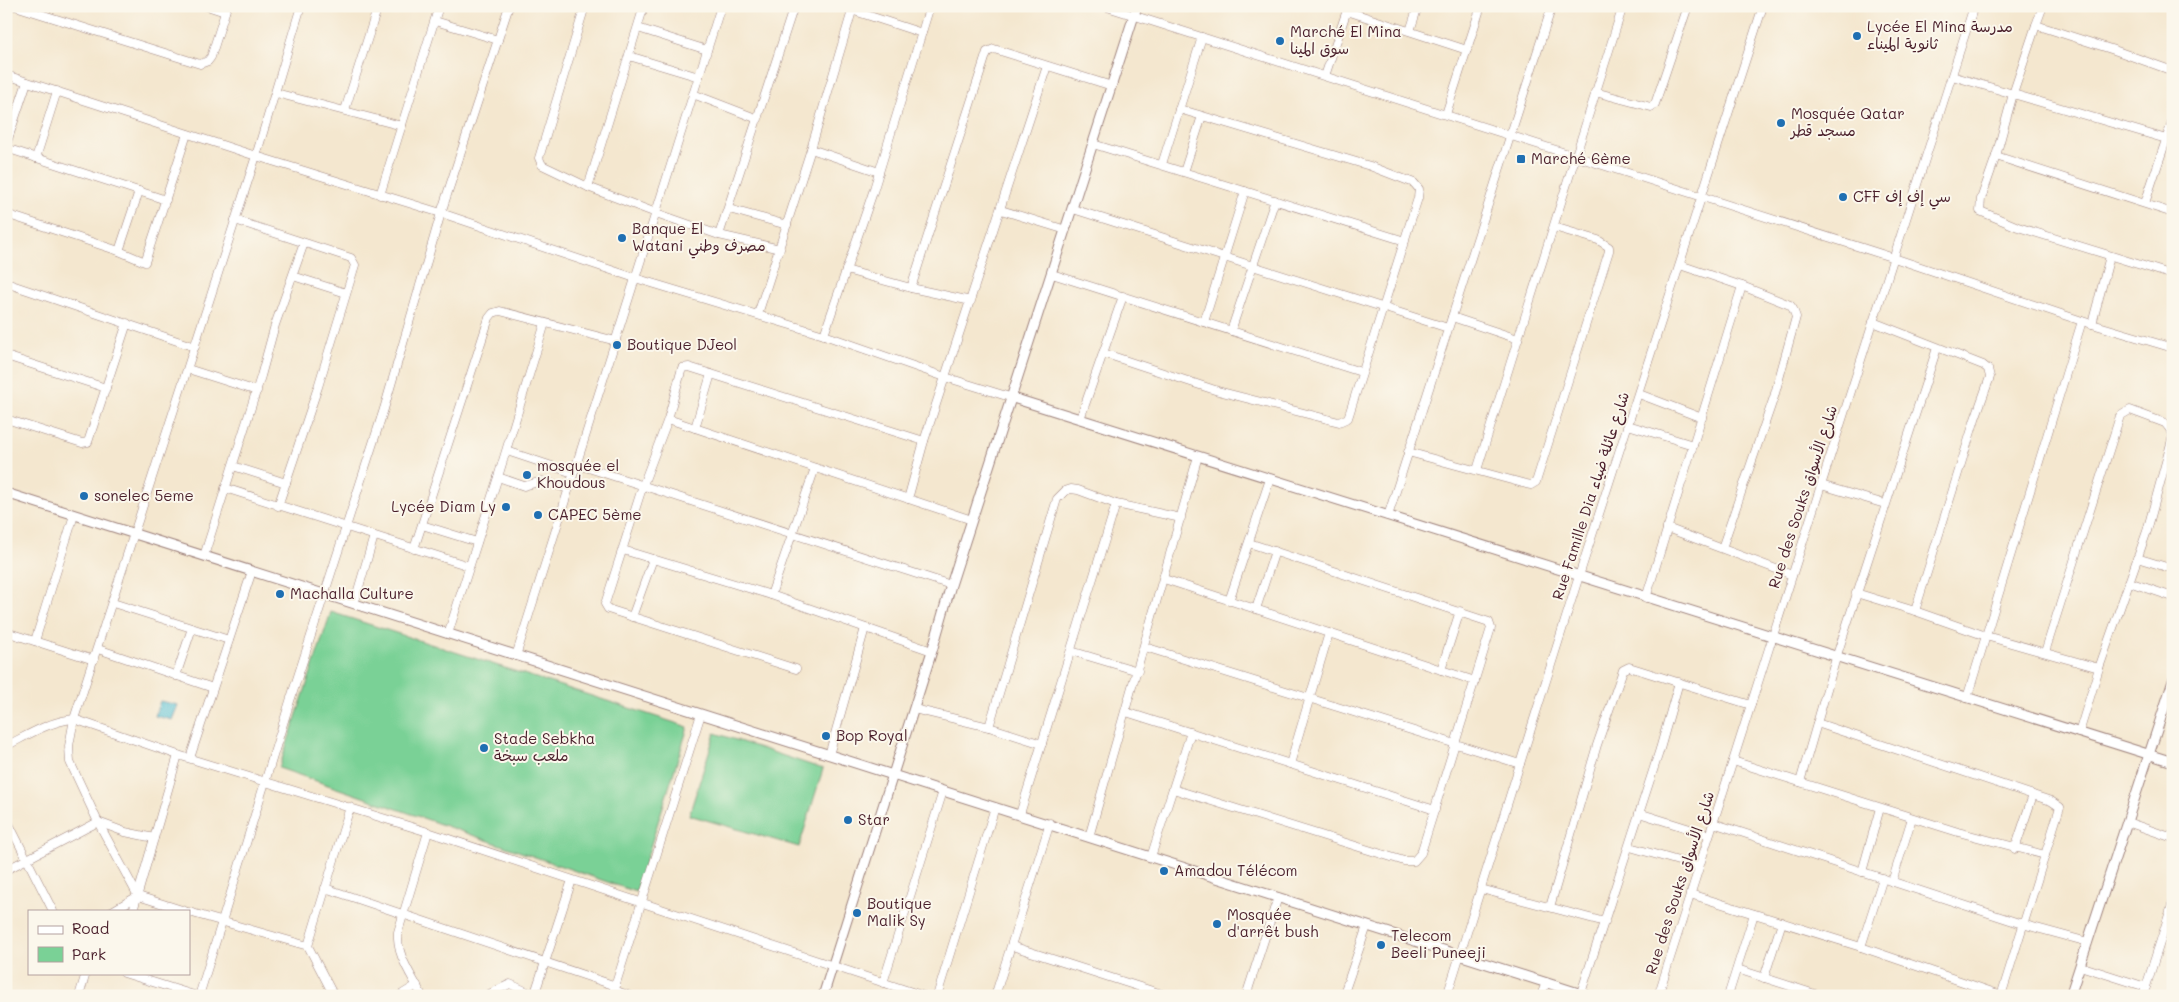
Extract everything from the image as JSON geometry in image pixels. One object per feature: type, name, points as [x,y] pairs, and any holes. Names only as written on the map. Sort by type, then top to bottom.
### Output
[{"type":"street","points":[[15,6],[200,64],[208,61],[226,9],[207,6]]},
{"type":"street","points":[[184,910],[138,896],[98,822],[70,762],[69,746],[74,719],[236,220],[301,6]]},
{"type":"street","points":[[345,110],[378,6]]},
{"type":"street","points":[[380,195],[439,6]]},
{"type":"street","points":[[127,974],[198,996],[384,409],[441,213],[509,6]]},
{"type":"street","points":[[585,6],[539,158],[542,165],[588,187],[656,213],[720,235],[780,249]]},
{"type":"street","points":[[588,187],[644,6]]},
{"type":"street","points":[[516,656],[721,6]]},
{"type":"street","points":[[720,235],[794,6]]},
{"type":"street","points":[[839,6],[922,33]]},
{"type":"street","points":[[824,335],[879,172],[930,6]]},
{"type":"street","points":[[1104,6],[1136,11],[1202,37],[1894,258],[2082,321],[2173,348]]},
{"type":"street","points":[[1410,31],[1418,6]]},
{"type":"street","points":[[1446,114],[1481,6]]},
{"type":"street","points":[[1388,516],[1552,6]]},
{"type":"street","points":[[1477,470],[1623,8],[1612,6]]},
{"type":"street","points":[[1596,92],[1650,107],[1655,104],[1688,6]]},
{"type":"street","name":"Rue Famille Dia شارع عائلة ضياء","points":[[1447,996],[1579,576],[1763,6]]},
{"type":"street","name":"Rue des Souks شارع الأسواق","points":[[1658,996],[1974,6]]},
{"type":"street","points":[[2043,6],[2013,94],[1996,156],[1981,199],[1980,211],[2018,226],[2173,275]]},
{"type":"street","points":[[1325,76],[1348,8],[1467,50]]},
{"type":"street","points":[[758,314],[780,249],[852,11]]},
{"type":"street","points":[[823,996],[914,709],[951,585],[1013,398],[1136,11]]},
{"type":"street","points":[[434,21],[498,40]]},
{"type":"street","points":[[2036,25],[2173,71]]},
{"type":"street","points":[[638,28],[707,50]]},
{"type":"street","points":[[1162,164],[1202,37]]},
{"type":"street","points":[[911,288],[987,52],[994,49],[1112,86]]},
{"type":"street","points":[[629,56],[699,77]]},
{"type":"street","points":[[908,499],[924,441],[1047,66]]},
{"type":"street","points":[[6,75],[256,156],[441,213],[636,278],[824,335],[945,377],[1836,658],[2173,762]]},
{"type":"street","points":[[1952,76],[2170,140]]},
{"type":"street","points":[[27,82],[6,146],[36,158],[166,200]]},
{"type":"street","points":[[36,158],[57,91]]},
{"type":"street","points":[[276,93],[402,126]]},
{"type":"street","points":[[694,94],[758,120]]},
{"type":"street","points":[[1103,353],[1218,391],[1339,422],[1348,418],[1361,372],[1405,241],[1418,198],[1419,189],[1414,183],[1370,166],[1179,109]]},
{"type":"street","points":[[1184,172],[1202,116]]},
{"type":"street","points":[[2145,204],[2170,140],[2173,120]]},
{"type":"street","points":[[6,214],[119,251],[145,262],[187,134]]},
{"type":"street","points":[[1093,144],[1405,241]]},
{"type":"street","points":[[811,149],[879,172]]},
{"type":"street","points":[[1996,156],[2173,213]]},
{"type":"street","points":[[119,251],[140,191]]},
{"type":"street","points":[[1204,322],[1245,191]]},
{"type":"street","points":[[1231,331],[1275,200]]},
{"type":"street","points":[[729,209],[787,225]]},
{"type":"street","points":[[1073,209],[1448,328]]},
{"type":"street","points":[[1001,210],[1066,230]]},
{"type":"street","points":[[236,220],[354,260],[355,265],[278,506]]},
{"type":"street","points":[[1408,452],[1531,484],[1536,482],[1609,252],[1609,247],[1598,240],[1554,227]]},
{"type":"street","points":[[204,556],[257,391],[275,325],[304,243]]},
{"type":"street","points":[[2092,324],[2110,256]]},
{"type":"street","points":[[1680,265],[1790,305],[1794,309],[1796,317],[1774,397],[1722,548]]},
{"type":"street","points":[[846,270],[911,288],[971,301]]},
{"type":"street","points":[[1052,274],[1361,372]]},
{"type":"street","points":[[293,276],[346,293]]},
{"type":"street","points":[[6,283],[195,347]]},
{"type":"street","points":[[1646,598],[1742,286]]},
{"type":"street","points":[[1080,419],[1123,296]]},
{"type":"street","points":[[414,549],[491,315],[500,311],[616,341]]},
{"type":"street","points":[[1452,318],[1518,339]]},
{"type":"street","points":[[1967,698],[2082,321]]},
{"type":"street","points":[[448,634],[507,451],[544,322]]},
{"type":"street","points":[[1873,322],[1982,365],[1988,369],[1990,378],[1975,419],[1915,611]]},
{"type":"street","points":[[6,420],[82,444],[86,443],[89,440],[127,323]]},
{"type":"street","points":[[1800,782],[1856,594],[1937,348]]},
{"type":"street","points":[[6,356],[106,388]]},
{"type":"street","points":[[796,669],[608,609],[605,604],[668,419],[682,368],[689,366],[924,441]]},
{"type":"street","points":[[188,369],[257,391]]},
{"type":"street","points":[[696,428],[712,374]]},
{"type":"street","points":[[1639,394],[1702,418]]},
{"type":"street","points":[[2045,652],[2120,416],[2130,410],[2165,424],[2173,434],[2147,530],[2099,668],[2079,733]]},
{"type":"street","points":[[668,419],[972,520]]},
{"type":"street","points":[[1628,425],[1693,445]]},
{"type":"street","points":[[507,451],[573,473]]},
{"type":"street","points":[[1089,837],[1145,647],[1198,456]]},
{"type":"street","points":[[576,464],[951,585]]},
{"type":"street","points":[[233,466],[286,483]]},
{"type":"street","points":[[771,595],[815,468]]},
{"type":"street","points":[[498,478],[524,486],[542,481],[569,490]]},
{"type":"street","points":[[1230,601],[1270,479]]},
{"type":"street","points":[[1821,485],[1885,504]]},
{"type":"street","points":[[226,488],[469,566]]},
{"type":"street","points":[[989,727],[1057,499],[1061,494],[1071,489],[1116,504],[1181,518]]},
{"type":"street","points":[[6,493],[943,791],[1050,823],[1585,995],[1605,922],[1630,847],[1679,682]]},
{"type":"street","points":[[1020,814],[1116,504]]},
{"type":"street","points":[[35,641],[74,515]]},
{"type":"street","points":[[422,525],[477,542]]},
{"type":"street","points":[[1667,528],[1792,575]]},
{"type":"street","points":[[354,604],[374,536]]},
{"type":"street","points":[[1172,789],[1409,862],[1421,853],[1456,744],[1491,624],[1489,622],[1249,543]]},
{"type":"street","points":[[623,550],[771,595],[932,651]]},
{"type":"street","points":[[1256,609],[1275,551]]},
{"type":"street","points":[[2137,558],[2173,569]]},
{"type":"street","points":[[632,617],[653,559]]},
{"type":"street","points":[[190,758],[252,571]]},
{"type":"street","points":[[1164,580],[1475,681]]},
{"type":"street","points":[[2129,582],[2173,597]]},
{"type":"street","points":[[1856,594],[1915,611],[1986,636],[2099,668]]},
{"type":"street","points":[[113,603],[229,640]]},
{"type":"street","points":[[1441,670],[1460,611]]},
{"type":"street","points":[[176,676],[192,628]]},
{"type":"street","points":[[829,754],[865,628]]},
{"type":"street","points":[[6,632],[94,660]]},
{"type":"street","points":[[1290,764],[1329,634]]},
{"type":"street","points":[[1145,647],[1520,764]]},
{"type":"street","points":[[98,649],[213,688]]},
{"type":"street","points":[[1071,651],[1138,671]]},
{"type":"street","points":[[1550,907],[1620,674],[1630,667],[1751,705]]},
{"type":"street","points":[[2070,996],[2173,681]]},
{"type":"street","points":[[914,709],[989,727],[1042,744]]},
{"type":"street","points":[[1126,712],[1435,810]]},
{"type":"street","points":[[614,991],[701,714]]},
{"type":"street","points":[[6,746],[62,720],[74,719],[190,758],[267,780],[428,832],[924,996]]},
{"type":"street","points":[[1690,894],[1861,946],[2001,995],[2060,807],[2058,804],[1817,723]]},
{"type":"street","points":[[1151,857],[1191,732]]},
{"type":"street","points":[[133,910],[178,754]]},
{"type":"street","points":[[1733,761],[1912,818],[2015,849],[2045,855]]},
{"type":"street","points":[[883,983],[943,791]]},
{"type":"street","points":[[2015,849],[2033,795]]},
{"type":"street","points":[[937,996],[995,806]]},
{"type":"street","points":[[334,996],[308,946],[350,807]]},
{"type":"street","points":[[1862,872],[1880,808]]},
{"type":"street","points":[[1639,813],[1709,835]]},
{"type":"street","points":[[6,818],[52,910]]},
{"type":"street","points":[[1892,882],[1912,818]]},
{"type":"street","points":[[6,870],[98,822],[126,832],[154,838]]},
{"type":"street","points":[[2127,822],[2173,838]]},
{"type":"street","points":[[995,996],[1050,823]]},
{"type":"street","points":[[1713,823],[2022,924],[2088,942]]},
{"type":"street","points":[[422,996],[400,955],[397,942],[428,832]]},
{"type":"street","points":[[1630,847],[1699,867]]},
{"type":"street","points":[[1861,946],[1883,878]]},
{"type":"street","points":[[484,996],[510,984],[534,996],[543,963],[572,880]]},
{"type":"street","points":[[325,888],[543,963],[630,996]]},
{"type":"street","points":[[1481,889],[1605,922]]},
{"type":"street","points":[[114,910],[138,896]]},
{"type":"street","points":[[1246,996],[1278,897]]},
{"type":"street","points":[[2143,996],[2173,902]]},
{"type":"street","points":[[190,912],[308,946]]},
{"type":"street","points":[[1728,996],[1754,914]]},
{"type":"street","points":[[1764,978],[1782,922]]},
{"type":"street","points":[[1343,996],[1367,926]]},
{"type":"street","points":[[1012,946],[1168,996]]},
{"type":"street","points":[[2080,966],[2146,987]]},
{"type":"street","points":[[1737,969],[1821,996]]},
{"type":"street","points":[[79,996],[86,974]]},
{"type":"street","points":[[1541,996],[1546,982]]},
{"type":"street","points":[[399,996],[417,985]]},
{"type":"green space","name":"Stade Sebkha ملعب سبخة","points":[[331,612],[688,727],[636,892],[279,768]]},
{"type":"green space","points":[[715,733],[823,769],[799,847],[689,815]]},
{"type":"water","points":[[160,701],[178,705],[172,720],[155,716]]},
{"type":"place","name":"Lycée El Mina مدرسة ثانوية الميناء","points":[[1857,36]]},
{"type":"place","name":"Marché El Mina سوق المينا","points":[[1280,41]]},
{"type":"place","name":"Mosquée Qatar مسجد قطر","points":[[1781,123]]},
{"type":"place","name":"Marché 6ème","points":[[1521,159]]},
{"type":"place","name":"CFF سي إف إف","points":[[1843,197]]},
{"type":"place","name":"Banque El Watani مصرف وطني","points":[[622,238]]},
{"type":"place","name":"Boutique DJeol","points":[[617,345]]},
{"type":"place","name":"mosquée el Khoudous","points":[[527,475]]},
{"type":"place","name":"sonelec 5eme","points":[[84,496]]},
{"type":"place","name":"Lycée Diam Ly","points":[[506,507]]},
{"type":"place","name":"CAPEC 5ème","points":[[538,515]]},
{"type":"place","name":"Machalla Culture","points":[[280,594]]},
{"type":"place","name":"Bop Royal","points":[[826,736]]},
{"type":"place","name":"Stade Sebkha ملعب سبخة","points":[[484,748]]},
{"type":"place","name":"Star","points":[[848,820]]},
{"type":"place","name":"Amadou Télécom","points":[[1164,871]]},
{"type":"place","name":"Boutique Malik Sy","points":[[857,913]]},
{"type":"place","name":"Mosquée d'arrêt bush","points":[[1217,924]]},
{"type":"place","name":"Telecom Beeli Puneeji","points":[[1381,945]]}]
